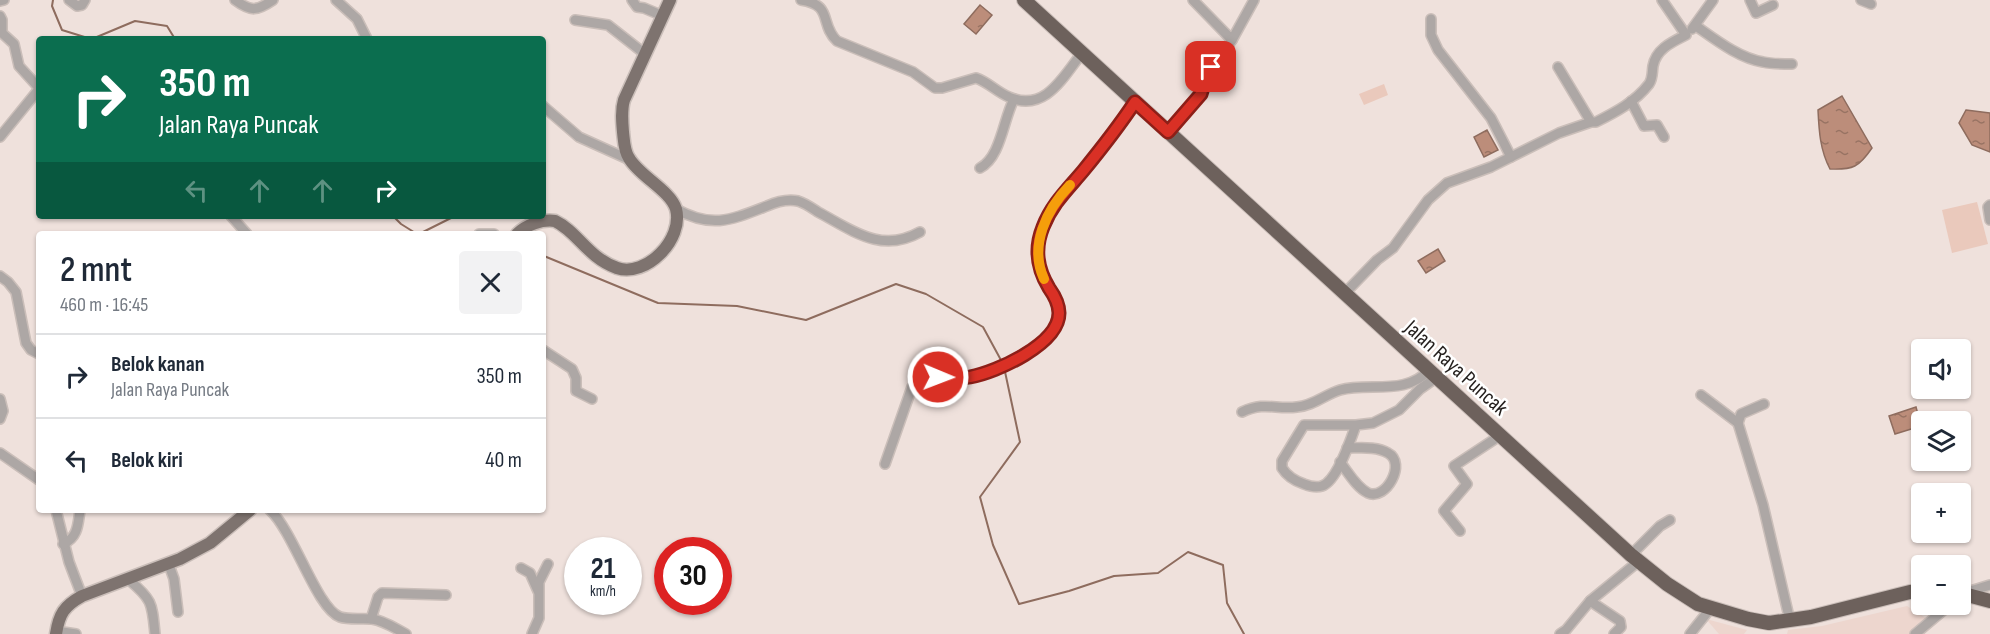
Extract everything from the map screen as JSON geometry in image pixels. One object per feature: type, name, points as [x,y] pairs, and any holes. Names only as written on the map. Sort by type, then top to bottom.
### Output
[{"type":"highway","name":"Jalan Raya Puncak","points":[[1024,0],[1635,558],[1688,598],[1710,609],[1769,623],[1790,621],[1911,592]]},
{"type":"highway","points":[[1971,596],[1990,601],[1990,595]]},
{"type":"main road","points":[[521,231],[540,222],[549,220],[558,222],[599,259],[621,269],[631,270],[650,262],[668,242],[675,229],[676,209],[664,193],[630,160],[622,127],[623,105],[669,0]]},
{"type":"main road","points":[[56,633],[60,613],[68,604],[82,596],[169,565],[210,543],[243,513]]},
{"type":"street","points":[[69,0],[77,6],[85,0]]},
{"type":"street","points":[[235,0],[254,9],[260,9],[273,0]]},
{"type":"street","points":[[336,0],[357,19],[366,36]]},
{"type":"street","points":[[632,0],[637,7],[663,16]]},
{"type":"street","points":[[801,0],[818,5],[832,36],[837,41],[913,72],[935,88],[976,78],[1014,99],[1030,101],[1045,97],[1082,53]]},
{"type":"street","points":[[1193,0],[1232,40]]},
{"type":"street","points":[[1168,132],[1201,94],[1208,72],[1232,40],[1254,0]]},
{"type":"street","points":[[1662,0],[1686,35]]},
{"type":"street","points":[[1344,293],[1373,264],[1394,248],[1428,200],[1452,180],[1491,167],[1559,133],[1596,122],[1627,106],[1651,81],[1654,60],[1660,52],[1696,26],[1704,10],[1713,0]]},
{"type":"street","points":[[1750,0],[1756,13],[1773,5]]},
{"type":"street","points":[[1861,0],[1872,4]]},
{"type":"street","points":[[0,16],[2,33],[14,44],[19,66],[36,86]]},
{"type":"street","points":[[1431,19],[1431,35],[1438,50],[1491,118],[1511,157]]},
{"type":"street","points":[[575,20],[608,25],[645,54]]},
{"type":"street","points":[[1696,26],[1719,42],[1753,59],[1792,64]]},
{"type":"street","points":[[1558,67],[1590,122]]},
{"type":"street","points":[[0,137],[36,93]]},
{"type":"street","points":[[980,168],[987,164],[994,154],[1014,99]]},
{"type":"street","points":[[1631,101],[1644,126],[1657,125],[1664,137]]},
{"type":"street","points":[[885,464],[915,382],[931,377],[970,377],[1001,366],[1031,350],[1055,327],[1059,314],[1056,301],[1037,261],[1037,249],[1042,229],[1059,198],[1135,102]]},
{"type":"street","points":[[546,109],[579,137],[630,160]]},
{"type":"street","points":[[676,209],[697,219],[716,222],[730,220],[771,204],[796,201],[862,237],[896,240],[920,232]]},
{"type":"street","points":[[1990,205],[1988,207],[1990,220]]},
{"type":"street","points":[[234,219],[244,231]]},
{"type":"street","points":[[0,276],[15,289],[26,343],[36,353]]},
{"type":"street","points":[[546,352],[570,368],[576,378],[576,391],[592,399]]},
{"type":"street","points":[[1242,412],[1262,405],[1299,407],[1343,389],[1411,383],[1433,374]]},
{"type":"street","points":[[1356,425],[1330,481],[1321,486],[1316,487],[1293,479],[1281,466],[1304,425],[1373,423],[1392,415],[1408,402],[1433,374]]},
{"type":"street","points":[[1701,394],[1738,423]]},
{"type":"street","points":[[0,399],[3,411],[0,419]]},
{"type":"street","points":[[1764,404],[1741,414],[1738,423],[1761,495],[1790,621]]},
{"type":"street","points":[[1460,531],[1444,514],[1445,509],[1459,496],[1467,484],[1454,466],[1501,435]]},
{"type":"street","points":[[1340,462],[1357,484],[1370,494],[1376,495],[1381,492],[1394,475],[1394,460],[1388,453],[1374,448],[1347,448]]},
{"type":"street","points":[[0,453],[36,478]]},
{"type":"street","points":[[57,513],[63,544],[82,596]]},
{"type":"street","points":[[63,544],[70,542],[76,534],[80,513]]},
{"type":"street","points":[[272,513],[287,531],[317,592],[332,611],[339,617],[371,619],[386,623],[406,634]]},
{"type":"street","points":[[1560,634],[1590,601],[1635,558],[1660,525],[1670,520]]},
{"type":"street","points":[[532,634],[539,618],[540,578],[548,564]]},
{"type":"street","points":[[169,565],[174,579],[178,612]]},
{"type":"street","points":[[521,568],[530,573],[539,592]]},
{"type":"street","points":[[129,580],[150,600],[155,634]]},
{"type":"street","points":[[1971,591],[1990,585]]},
{"type":"street","points":[[371,619],[378,597],[382,593],[446,595]]},
{"type":"street","points":[[1590,601],[1620,621],[1621,627],[1614,634]]},
{"type":"street","points":[[1690,634],[1710,609]]},
{"type":"street","points":[[1915,634],[1938,615]]},
{"type":"street","points":[[56,633],[76,634]]},
{"type":"shaded area","points":[[1384,84],[1388,95],[1364,105],[1359,94]]},
{"type":"shaded area","points":[[1977,202],[1988,244],[1952,253],[1942,210]]},
{"type":"shaded area","points":[[1907,606],[1911,609],[1911,615],[1921,615],[1929,620],[1910,634],[1787,634],[1788,630],[1822,626]]},
{"type":"shaded area","points":[[1706,619],[1747,630],[1744,634],[1719,634]]},
{"type":"water","points":[[980,5],[992,15],[976,34],[964,24]]},
{"type":"water","points":[[1842,96],[1872,148],[1855,166],[1830,169],[1822,148],[1818,110]]},
{"type":"water","points":[[1966,110],[1990,113],[1990,152],[1972,145],[1959,123]]},
{"type":"water","points":[[1487,130],[1498,150],[1484,157],[1474,137]]},
{"type":"water","points":[[1438,249],[1445,261],[1426,273],[1418,261]]},
{"type":"water","points":[[1916,407],[1917,411],[1911,411],[1911,429],[1895,434],[1889,416]]},
{"type":"waterway","points":[[53,0],[52,6],[62,30],[81,36]]},
{"type":"waterway","points":[[99,36],[135,21],[167,26],[173,36]]},
{"type":"waterway","points":[[396,219],[412,231]]},
{"type":"waterway","points":[[425,231],[449,219]]},
{"type":"waterway","points":[[546,257],[658,303],[737,306],[806,320],[896,284],[926,294],[983,327],[1002,362]]},
{"type":"waterway","points":[[1004,367],[1020,442],[980,497],[993,545],[1019,604],[1114,576],[1158,573],[1188,552],[1223,565],[1227,603],[1244,634]]},
{"type":"slow traffic","points":[[1044,279],[1037,261],[1037,249],[1042,229],[1054,205],[1070,185]]},
{"type":"route","points":[[938,377],[956,378],[982,374],[1023,356],[1050,333],[1057,323],[1058,307],[1038,266],[1037,249],[1042,229],[1054,205],[1082,173],[1135,102],[1168,132],[1201,94],[1211,67]]}]
